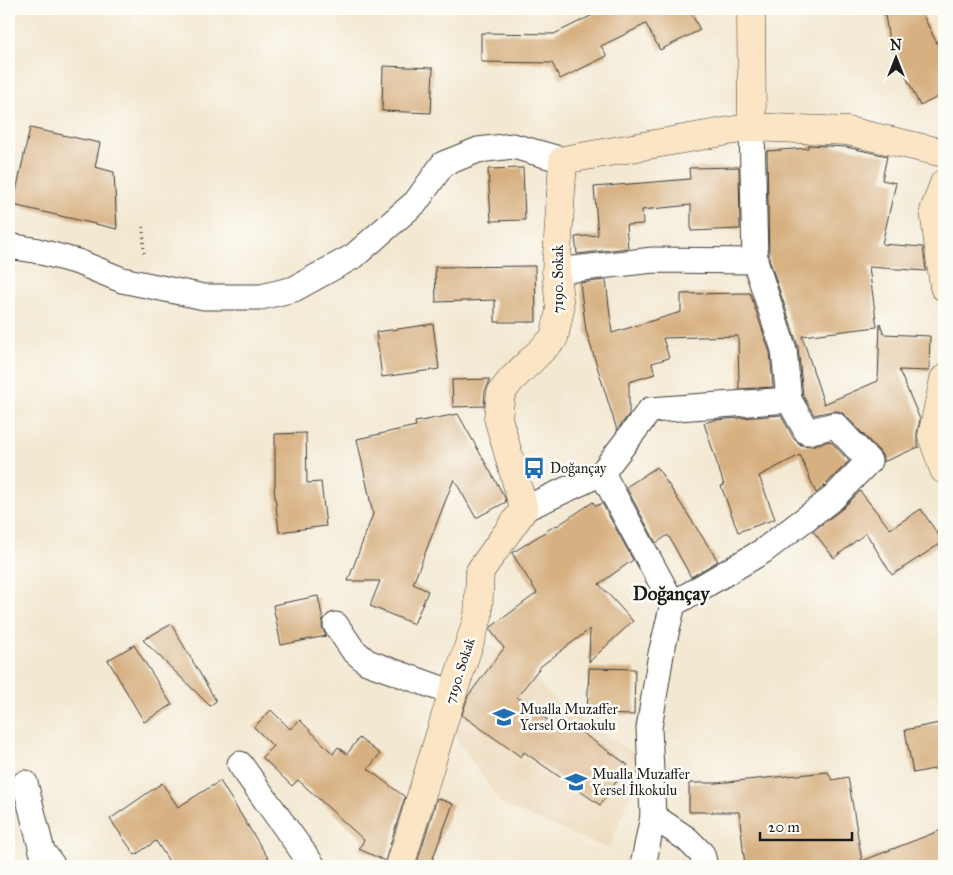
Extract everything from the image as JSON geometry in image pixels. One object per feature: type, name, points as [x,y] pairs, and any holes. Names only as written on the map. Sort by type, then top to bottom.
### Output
[{"type":"street","points":[[673,604],[764,551],[833,498],[869,461],[835,425],[807,432],[789,400],[784,350],[755,260],[751,9]]},
{"type":"street","points":[[9,246],[34,250],[78,262],[122,280],[204,297],[261,297],[294,289],[354,256],[416,202],[443,164],[478,150],[513,146],[563,160],[752,127],[848,131],[944,153]]},
{"type":"street","name":"7190. Sokak","points":[[400,866],[478,617],[480,571],[524,509],[498,418],[500,392],[554,338],[560,310],[556,271],[563,160]]},
{"type":"street","points":[[944,182],[934,211],[944,287]]},
{"type":"street","points":[[556,271],[653,260],[755,260]]},
{"type":"street","points":[[944,379],[932,436],[944,470]]},
{"type":"street","points":[[524,509],[602,473],[650,410],[789,400]]},
{"type":"street","points":[[602,473],[673,604],[661,654],[649,728],[653,816],[643,866]]},
{"type":"street","points":[[336,625],[353,650],[367,662],[453,693]]},
{"type":"street","points":[[240,764],[313,866]]},
{"type":"street","points":[[25,783],[42,851],[53,866]]},
{"type":"street","points":[[653,816],[687,839],[702,854],[705,866]]},
{"type":"shaded area","points":[[484,640],[534,677],[563,709],[644,759],[609,849],[502,805],[447,725]]},
{"type":"building","points":[[605,9],[689,9],[700,30],[660,50],[646,24],[601,46],[607,56],[560,79],[552,63],[481,62],[481,33],[554,34]]},
{"type":"building","points":[[884,9],[920,9],[944,58],[944,94],[920,106],[889,40]]},
{"type":"building","points":[[383,66],[433,68],[431,113],[382,111]]},
{"type":"building","points":[[30,128],[100,143],[95,167],[114,172],[117,229],[13,205]]},
{"type":"building","points":[[808,145],[846,147],[887,156],[882,180],[896,183],[882,244],[923,247],[926,271],[869,267],[877,327],[802,336],[824,404],[878,381],[880,323],[884,334],[930,336],[929,371],[899,370],[920,419],[917,433],[919,447],[883,462],[883,457],[879,451],[845,415],[839,411],[832,411],[814,415],[803,396],[798,346],[769,259],[767,151],[808,148]]},
{"type":"building","points":[[739,167],[740,229],[691,231],[691,205],[642,210],[643,224],[626,225],[628,248],[577,254],[575,237],[598,235],[594,187],[690,179],[689,168]]},
{"type":"building","points":[[523,168],[525,220],[491,221],[488,169]]},
{"type":"building","points":[[535,266],[536,322],[495,322],[495,300],[436,302],[435,267]]},
{"type":"building","points":[[606,280],[612,333],[681,312],[681,294],[750,293],[770,353],[773,387],[739,389],[738,336],[663,338],[669,358],[652,363],[655,374],[629,382],[629,414],[617,430],[586,331],[580,283]]},
{"type":"building","points":[[433,324],[439,369],[382,377],[376,332]]},
{"type":"building","points":[[489,379],[485,391],[484,406],[453,407],[452,380]]},
{"type":"building","points":[[458,414],[506,502],[476,518],[454,479],[413,584],[428,591],[414,624],[370,606],[380,581],[348,581],[373,514],[357,439],[416,426],[415,422]]},
{"type":"building","points":[[781,415],[794,439],[801,445],[810,446],[830,441],[849,461],[816,493],[800,455],[759,476],[775,519],[738,532],[721,486],[724,485],[704,423],[714,420]]},
{"type":"building","points":[[306,433],[307,483],[321,482],[326,526],[279,532],[274,488],[275,434]]},
{"type":"building","points":[[657,467],[718,561],[691,577],[668,535],[656,543],[626,487]]},
{"type":"building","points":[[860,491],[890,529],[921,509],[943,542],[892,575],[866,533],[834,558],[813,531],[842,509]]},
{"type":"building","points":[[593,502],[596,506],[602,503],[633,560],[599,584],[633,621],[589,662],[590,629],[541,666],[517,697],[565,733],[571,725],[628,765],[600,805],[524,752],[521,757],[462,715],[468,696],[504,648],[490,630],[491,627],[537,593],[512,553]]},
{"type":"building","points":[[318,596],[323,620],[322,627],[326,636],[281,645],[273,605]]},
{"type":"building","points":[[171,624],[216,701],[210,706],[143,640]]},
{"type":"building","points":[[134,645],[172,705],[144,722],[108,660]]},
{"type":"building","points":[[589,668],[635,669],[634,715],[587,714]]},
{"type":"building","points":[[271,710],[290,729],[300,720],[333,754],[338,747],[347,754],[359,738],[380,754],[368,769],[405,797],[385,861],[359,849],[364,840],[298,780],[292,786],[262,757],[273,746],[254,727]]},
{"type":"building","points":[[944,722],[944,767],[913,773],[905,730]]},
{"type":"building","points":[[828,772],[832,780],[848,777],[862,861],[944,829],[944,866],[745,866],[739,812],[689,812],[689,783],[716,783]]},
{"type":"building","points":[[220,781],[273,866],[172,866],[156,841],[135,855],[110,819],[162,783],[178,807]]},
{"type":"building","points":[[437,798],[453,804],[430,866],[416,866]]},
{"type":"place","name":"Doğançay","points":[[534,468]]},
{"type":"place","name":"Mualla Muzaffer Yersel Ortaokulu","points":[[504,717]]},
{"type":"place","name":"Mualla Muzaffer Yersel İlkokulu","points":[[576,782]]},
{"type":"district","name":"Doğançay","points":[[671,593]]}]
